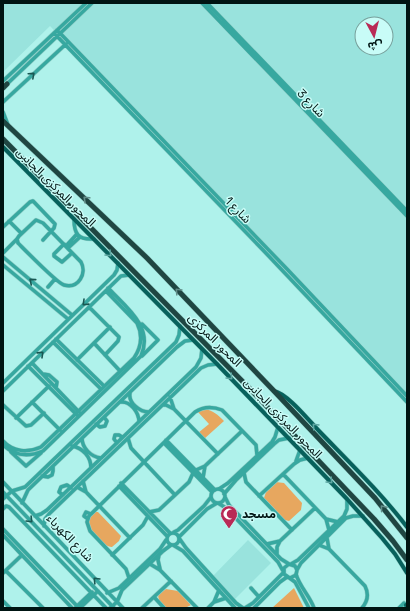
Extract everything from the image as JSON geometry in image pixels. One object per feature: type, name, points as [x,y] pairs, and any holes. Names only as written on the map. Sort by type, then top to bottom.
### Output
[{"type":"highway","name":"المحور المركزى","points":[[3,121],[138,249],[374,498],[407,538]]},
{"type":"highway","name":"المحور المركزى","points":[[3,139],[252,396],[374,519],[407,560]]},
{"type":"main road","name":"المحور المركزى الجانبى","points":[[3,147],[180,326],[192,340],[252,396],[278,427],[363,516],[395,554],[407,573]]},
{"type":"main road","name":"المحور المركزى الجانبى","points":[[274,391],[282,394],[298,410],[378,492],[407,527]]},
{"type":"street","points":[[57,34],[86,3]]},
{"type":"street","points":[[4,84],[92,3]]},
{"type":"street","name":"شارع 3","points":[[202,3],[407,216]]},
{"type":"street","name":"شارع 3","points":[[207,3],[407,212]]},
{"type":"street","name":"شارع 1","points":[[57,34],[407,396]]},
{"type":"street","points":[[3,102],[66,44]]},
{"type":"street","points":[[3,112],[10,128]]},
{"type":"street","points":[[3,227],[30,202],[33,201],[55,227],[43,240]]},
{"type":"street","points":[[74,219],[74,229],[78,235],[85,239],[94,239]]},
{"type":"street","points":[[3,253],[17,240],[21,233],[33,222],[38,220],[42,222],[81,262],[84,271],[82,278],[76,284],[69,286],[62,284],[18,243],[17,240]]},
{"type":"street","points":[[9,221],[21,233]]},
{"type":"street","name":"شارع 1","points":[[240,223],[407,402]]},
{"type":"street","points":[[72,253],[62,262],[54,256],[54,254],[78,235]]},
{"type":"street","points":[[3,257],[72,315]]},
{"type":"street","points":[[4,265],[8,266],[9,262]]},
{"type":"street","points":[[3,383],[114,275],[117,270],[118,263]]},
{"type":"street","points":[[4,265],[68,319]]},
{"type":"street","points":[[13,273],[14,269],[17,268]]},
{"type":"street","points":[[114,275],[117,280]]},
{"type":"street","points":[[3,391],[117,280],[123,275],[129,275]]},
{"type":"street","points":[[48,287],[55,279]]},
{"type":"street","points":[[3,441],[15,449],[31,450],[46,444],[158,340],[107,290]]},
{"type":"street","points":[[3,445],[26,466],[43,451],[137,353],[141,343],[137,323],[107,290]]},
{"type":"street","points":[[89,307],[119,336],[119,339],[105,355]]},
{"type":"street","points":[[138,360],[143,352],[145,343],[144,334],[139,321]]},
{"type":"street","points":[[3,499],[12,491],[25,487],[71,445],[176,342],[179,335],[180,326]]},
{"type":"street","points":[[77,360],[110,327]]},
{"type":"street","points":[[55,340],[103,387]]},
{"type":"street","points":[[55,340],[103,387]]},
{"type":"street","points":[[22,503],[28,490],[53,466],[71,445],[82,438],[179,344],[192,340]]},
{"type":"street","points":[[94,343],[120,371]]},
{"type":"street","points":[[125,437],[162,405],[198,365],[202,355],[202,349]]},
{"type":"street","points":[[30,364],[43,374],[79,414]]},
{"type":"street","points":[[30,364],[49,386],[79,414]]},
{"type":"street","points":[[44,526],[45,519],[49,514],[149,412],[201,368],[208,365],[217,364]]},
{"type":"street","points":[[13,373],[17,377]]},
{"type":"street","points":[[16,418],[49,386]]},
{"type":"street","points":[[130,392],[130,400],[140,410],[149,412]]},
{"type":"street","points":[[169,396],[174,409]]},
{"type":"street","points":[[32,402],[60,430]]},
{"type":"street","points":[[120,402],[128,403],[137,412],[139,422]]},
{"type":"street","points":[[3,405],[24,425],[28,426],[44,413]]},
{"type":"street","points":[[162,405],[166,405],[174,409],[218,454]]},
{"type":"street","points":[[129,578],[126,569],[90,531],[88,519],[99,505],[165,441],[199,409],[213,407],[223,412],[256,445],[266,447]]},
{"type":"street","points":[[96,424],[100,427],[105,426],[107,421],[104,417]]},
{"type":"street","points":[[104,597],[108,592],[116,590],[129,578],[160,549],[169,535],[178,530],[204,506],[214,492],[228,483],[266,447],[275,437],[278,427]]},
{"type":"street","points":[[143,525],[155,520],[160,510],[189,482],[194,472],[205,466],[242,431]]},
{"type":"street","points":[[131,448],[119,444],[114,439],[115,435],[125,437],[131,448],[175,495]]},
{"type":"street","points":[[82,438],[84,448],[92,455],[101,458]]},
{"type":"street","points":[[112,607],[117,602],[122,590],[159,555],[177,543],[179,538],[208,509],[223,500],[224,495],[236,480],[277,442],[289,438]]},
{"type":"street","points":[[165,441],[214,492],[224,495],[229,505],[277,554],[295,566],[298,580],[309,596],[314,608]]},
{"type":"street","points":[[35,516],[44,512],[101,458],[119,444]]},
{"type":"street","points":[[71,445],[80,449],[89,458],[91,468]]},
{"type":"street","points":[[256,445],[257,454]]},
{"type":"street","points":[[9,450],[26,455],[43,451]]},
{"type":"street","points":[[294,464],[298,458],[300,450]]},
{"type":"street","points":[[259,496],[294,464],[300,460],[308,458]]},
{"type":"street","points":[[201,478],[205,466]]},
{"type":"street","points":[[244,473],[246,482],[292,530]]},
{"type":"street","points":[[283,474],[326,519],[330,530]]},
{"type":"street","points":[[189,482],[201,478]]},
{"type":"street","points":[[236,480],[246,482]]},
{"type":"street","points":[[83,481],[86,492]]},
{"type":"street","name":"شارع الكهرباء","points":[[3,482],[123,608]]},
{"type":"street","points":[[63,495],[59,492],[61,487],[67,485],[71,488]]},
{"type":"street","points":[[120,485],[169,535],[172,545],[183,551],[235,608]]},
{"type":"street","points":[[3,491],[7,487]]},
{"type":"street","points":[[76,487],[86,492],[130,538]]},
{"type":"street","name":"شارع الكهرباء","points":[[3,491],[6,496],[112,607]]},
{"type":"street","points":[[214,492],[212,500],[226,508],[278,562],[283,572],[295,582],[309,608]]},
{"type":"street","points":[[169,535],[179,538],[209,574],[236,603],[244,608],[259,597],[283,572],[285,566],[298,560],[338,522],[346,511],[347,499]]},
{"type":"street","points":[[3,509],[7,506],[16,514],[106,608]]},
{"type":"street","points":[[277,554],[277,547],[280,541],[315,508]]},
{"type":"street","points":[[16,514],[20,510]]},
{"type":"street","points":[[112,555],[143,525],[149,514],[160,510]]},
{"type":"street","points":[[254,608],[282,580],[293,577],[301,563],[346,518],[363,516]]},
{"type":"street","points":[[326,519],[338,522]]},
{"type":"street","points":[[3,529],[76,608],[97,590]]},
{"type":"street","points":[[4,537],[22,556],[46,577]]},
{"type":"street","points":[[3,543],[4,537]]},
{"type":"street","points":[[327,538],[329,549]]},
{"type":"street","points":[[267,544],[280,541]]},
{"type":"street","points":[[319,546],[329,549],[366,588],[368,599],[362,608]]},
{"type":"street","points":[[159,555],[158,565],[160,570]]},
{"type":"street","points":[[22,556],[4,572],[42,608]]},
{"type":"street","points":[[61,561],[65,557]]},
{"type":"street","points":[[150,564],[160,570],[196,608]]},
{"type":"street","points":[[126,569],[136,571]]},
{"type":"street","points":[[81,582],[85,578]]},
{"type":"street","points":[[142,608],[171,581]]},
{"type":"street","points":[[251,588],[259,597]]},
{"type":"street","points":[[208,608],[214,602],[219,590]]},
{"type":"street","points":[[154,597],[164,608]]},
{"type":"street","points":[[214,602],[226,598]]},
{"type":"street","points":[[3,601],[10,608]]},
{"type":"street","points":[[398,608],[403,604],[406,606]]},
{"type":"shaded area","points":[[3,3],[407,3],[407,398],[50,26],[3,72]]},
{"type":"shaded area","points":[[204,409],[213,412],[224,421],[204,439],[198,433],[209,424],[197,411]]},
{"type":"shaded area","points":[[276,482],[284,483],[302,503],[301,510],[289,521],[285,520],[264,498],[266,492]]},
{"type":"shaded area","points":[[95,512],[98,512],[121,536],[119,541],[112,547],[109,547],[102,542],[89,526],[88,523],[90,517]]},
{"type":"shaded area","points":[[248,540],[271,563],[235,599],[213,576]]},
{"type":"shaded area","points":[[294,588],[304,608],[272,608]]},
{"type":"shaded area","points":[[166,589],[178,591],[191,605],[185,608],[164,608],[159,601],[158,595]]},
{"type":"place","name":"مسجد","points":[[229,529]]}]
